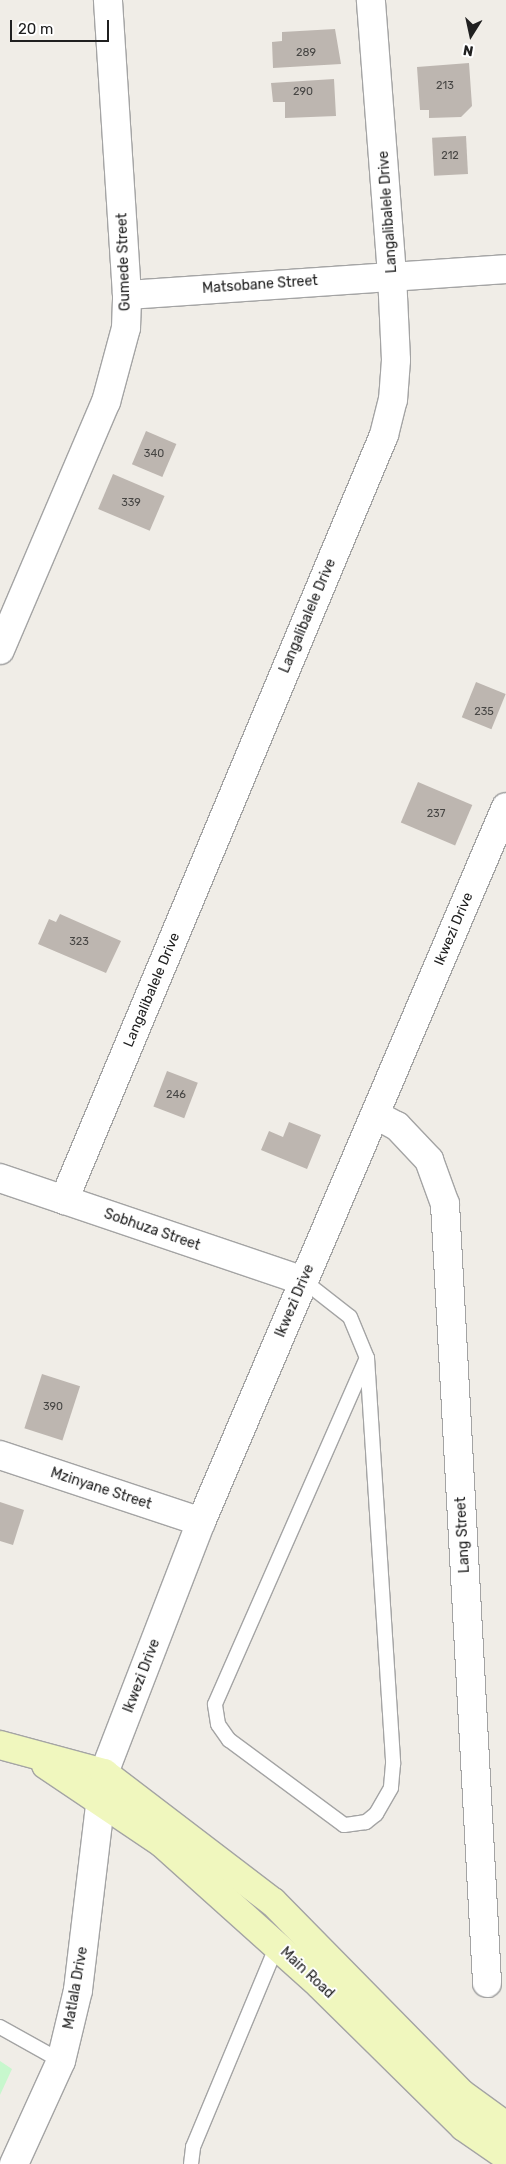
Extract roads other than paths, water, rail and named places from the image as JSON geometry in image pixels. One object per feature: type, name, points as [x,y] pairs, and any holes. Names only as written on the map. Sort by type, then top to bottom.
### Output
[{"type":"street","name":"Gumede Street","points":[[0,650],[106,402],[120,361],[127,295],[108,0]]},
{"type":"street","name":"Langalibalele Drive","points":[[64,1200],[384,435],[396,360],[392,275],[371,0]]},
{"type":"street","name":"Matsobane Street","points":[[127,295],[392,275],[506,269]]},
{"type":"street","name":"Ikwezi Drive","points":[[99,1801],[104,1773],[201,1522],[506,807]]},
{"type":"street","name":"Lang Street","points":[[376,1115],[397,1126],[429,1160],[444,1204],[488,1983]]},
{"type":"street","name":"Sobhuza Street","points":[[0,1178],[304,1281]]},
{"type":"street","name":"Mzinyane Street","points":[[0,1455],[201,1522]]},
{"type":"street","points":[[0,1744],[32,1756],[104,1773]]},
{"type":"street","name":"Main Road","points":[[32,1756],[162,1843],[277,1945],[464,2127],[506,2156]]},
{"type":"street","name":"Main Road","points":[[104,1773],[273,1902],[462,2094],[506,2126]]},
{"type":"street","name":"Matlala Drive","points":[[14,2164],[62,2061],[78,1990],[99,1801]]},
{"type":"lane","points":[[304,1281],[350,1317],[367,1358],[393,1764],[391,1788],[376,1814],[366,1822],[344,1824],[228,1740],[218,1724],[216,1704],[367,1358]]},
{"type":"lane","points":[[191,2164],[193,2147],[277,1945]]},
{"type":"lane","points":[[0,2027],[62,2061]]}]
